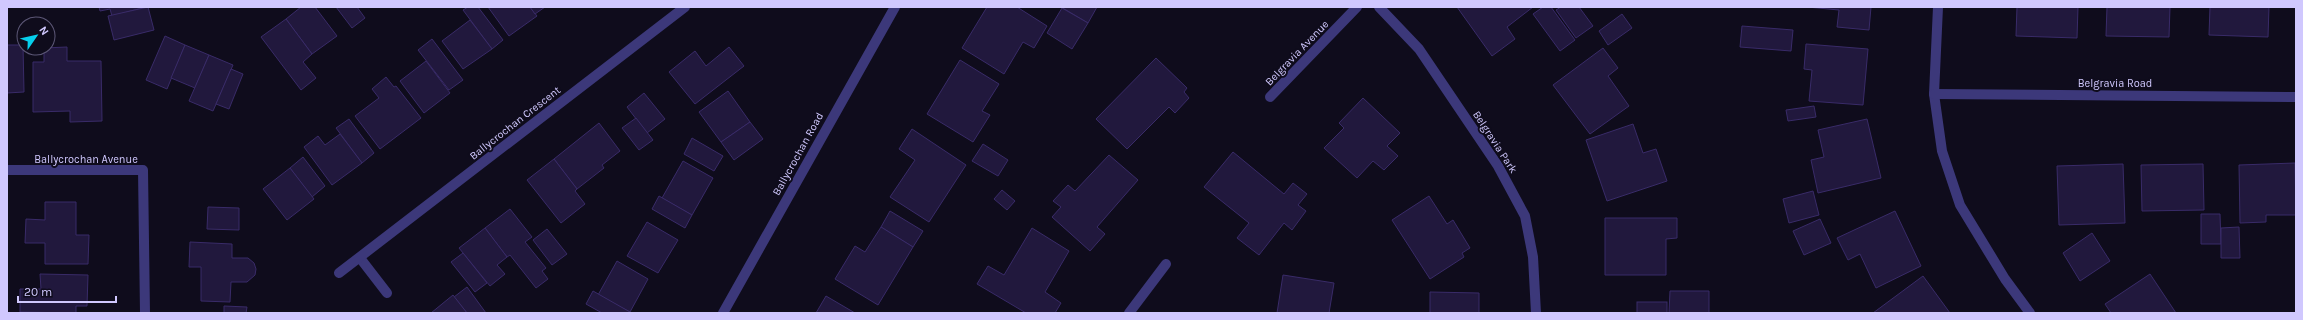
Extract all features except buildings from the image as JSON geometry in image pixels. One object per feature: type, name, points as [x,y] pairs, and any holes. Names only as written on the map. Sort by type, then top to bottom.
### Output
[{"type":"street","name":"Ballycrochan Crescent","points":[[339,273],[685,7]]},
{"type":"street","name":"Ballycrochan Road","points":[[723,313],[895,7]]},
{"type":"street","name":"Belgravia Avenue","points":[[1270,98],[1357,7]]},
{"type":"street","name":"Belgravia Park","points":[[1379,7],[1419,49],[1498,166],[1525,216],[1533,257],[1536,313]]},
{"type":"street","points":[[1938,7],[1934,94],[1942,151],[1960,205],[2005,279],[2030,313]]},
{"type":"street","name":"Belgravia Road","points":[[1934,94],[2296,97]]},
{"type":"street","name":"Ballycrochan Avenue","points":[[7,170],[143,170],[146,313]]},
{"type":"street","points":[[360,258],[387,294]]},
{"type":"street","points":[[1129,313],[1166,264]]}]
